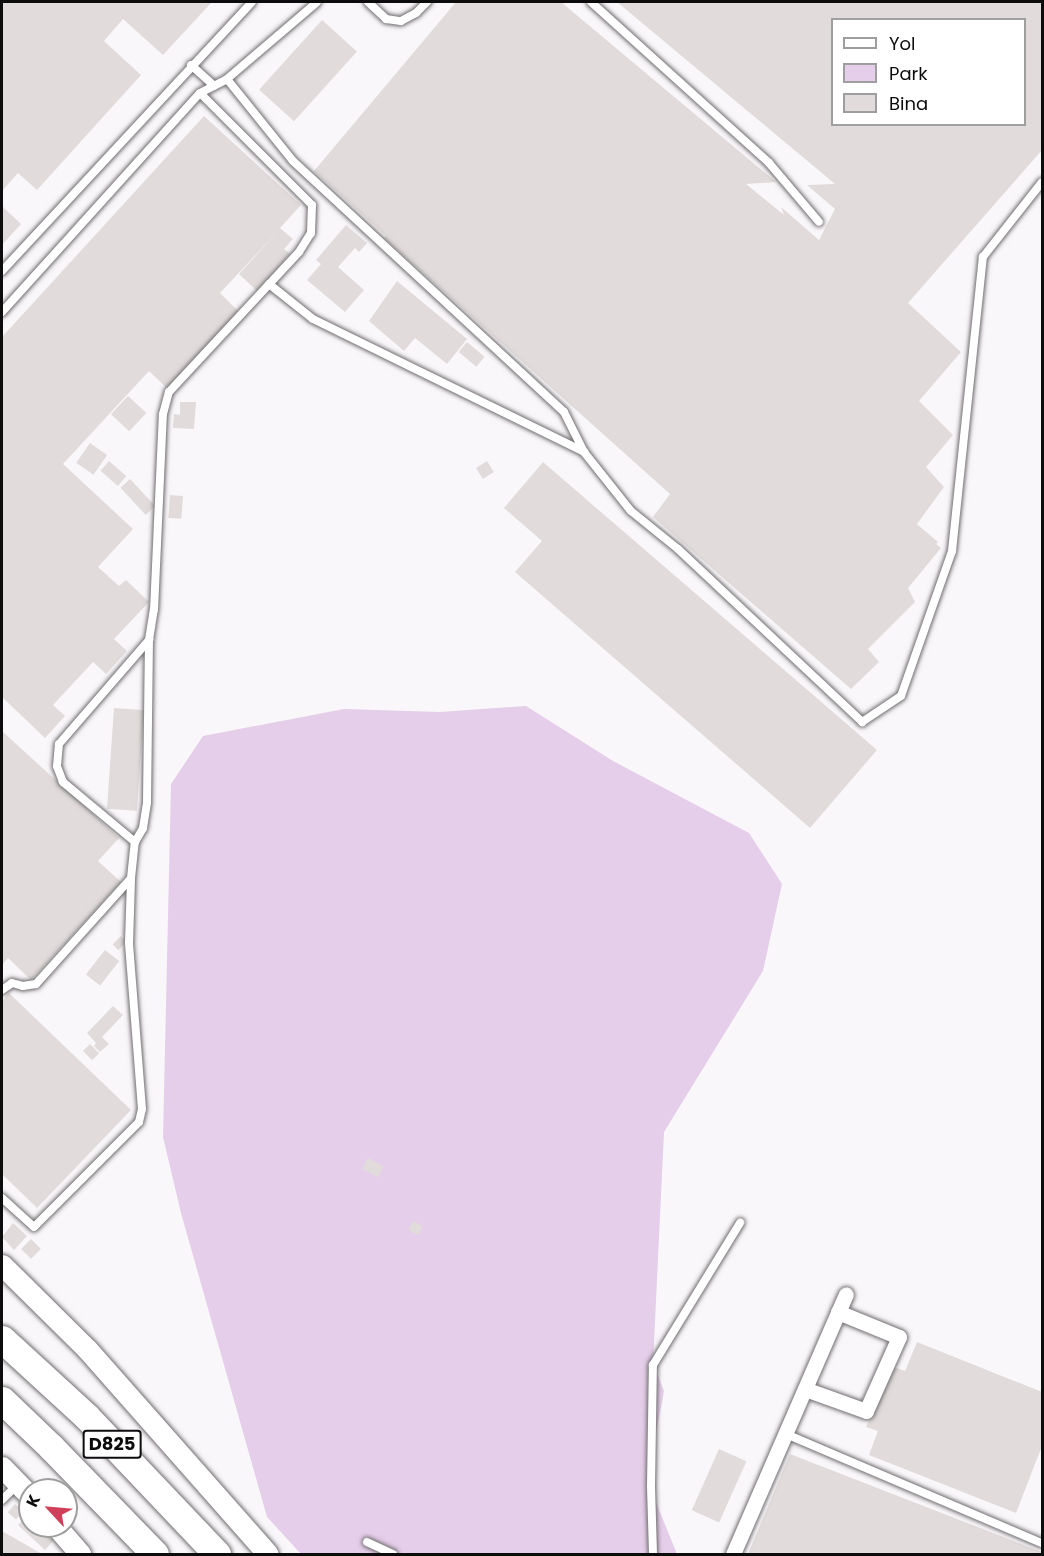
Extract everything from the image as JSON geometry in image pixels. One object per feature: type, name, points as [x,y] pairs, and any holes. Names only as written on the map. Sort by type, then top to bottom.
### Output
[{"type":"highway","name":"D825","points":[[2,1339],[87,1417],[217,1554]]},
{"type":"highway","name":"D825","points":[[2,1400],[155,1554]]},
{"type":"street","points":[[2,1265],[87,1349],[268,1554]]},
{"type":"street","points":[[733,1554],[846,1294]]},
{"type":"street","points":[[805,1389],[866,1411],[899,1337],[838,1312]]},
{"type":"street","points":[[2,1467],[18,1484]]},
{"type":"street","points":[[66,1538],[80,1554]]},
{"type":"lane","points":[[2,271],[191,64],[252,2]]},
{"type":"lane","points":[[2,312],[200,93],[227,79],[317,2]]},
{"type":"lane","points":[[368,2],[386,19],[402,21],[416,13],[427,2]]},
{"type":"lane","points":[[591,2],[769,163],[819,222]]},
{"type":"lane","points":[[191,64],[214,86]]},
{"type":"lane","points":[[227,79],[294,161],[564,412],[584,452],[631,511],[678,549],[862,722],[901,696],[952,551],[983,257],[1042,182]]},
{"type":"lane","points":[[2,1198],[34,1227],[139,1122],[142,1109],[129,943],[131,878],[135,842],[143,828],[147,802],[149,640],[154,610],[163,414],[169,392],[299,252],[311,233],[312,205],[200,93]]},
{"type":"lane","points":[[269,284],[313,319],[584,452]]},
{"type":"lane","points":[[135,842],[63,782],[57,766],[59,744],[149,640]]},
{"type":"lane","points":[[2,990],[12,983],[23,986],[36,984],[131,878]]},
{"type":"lane","points":[[653,1554],[651,1486],[653,1365],[740,1223]]},
{"type":"lane","points":[[786,1434],[1042,1543]]},
{"type":"lane","points":[[2,1500],[18,1493]]},
{"type":"lane","points":[[367,1542],[393,1554]]},
{"type":"green space","points":[[526,706],[613,761],[749,833],[782,884],[763,971],[664,1132],[653,1364],[664,1391],[647,1480],[677,1554],[301,1554],[267,1517],[181,1213],[163,1137],[171,784],[203,736],[344,709],[440,712]]},
{"type":"building","points":[[2,2],[212,2],[163,55],[123,19],[104,41],[141,75],[37,190],[18,173],[2,191]]},
{"type":"building","points":[[456,2],[561,2],[776,182],[746,184],[784,215],[781,207],[819,240],[835,209],[807,185],[835,184],[617,2],[1042,2],[1042,150],[908,303],[961,352],[919,401],[953,435],[926,467],[944,487],[917,524],[938,542],[936,544],[941,548],[908,588],[915,602],[868,649],[879,662],[851,689],[653,517],[670,494],[384,238],[386,236],[314,171]]},
{"type":"building","points":[[322,20],[357,51],[294,121],[259,90]]},
{"type":"building","points":[[204,116],[301,205],[280,228],[293,239],[284,249],[290,254],[257,291],[239,274],[279,230],[220,293],[240,313],[169,390],[149,371],[63,464],[133,529],[98,567],[119,586],[126,580],[149,602],[114,639],[127,651],[106,674],[93,662],[53,705],[65,716],[45,738],[2,697],[2,337]]},
{"type":"building","points":[[2,206],[21,224],[2,245]]},
{"type":"building","points":[[346,225],[367,243],[359,252],[355,248],[338,267],[364,290],[345,312],[307,280],[321,264],[316,260]]},
{"type":"building","points":[[397,281],[467,339],[447,364],[415,338],[404,351],[369,321]]},
{"type":"building","points":[[467,342],[485,357],[476,367],[459,352]]},
{"type":"building","points":[[128,396],[146,413],[129,431],[111,414]]},
{"type":"building","points":[[180,402],[196,402],[194,429],[173,428],[174,414],[180,415]]},
{"type":"building","points":[[90,443],[107,455],[93,475],[76,463]]},
{"type":"building","points":[[109,461],[126,476],[118,486],[100,471]]},
{"type":"building","points":[[487,461],[494,472],[483,479],[476,468]]},
{"type":"building","points":[[543,462],[877,750],[810,828],[515,572],[542,541],[504,508]]},
{"type":"building","points":[[130,479],[155,506],[146,515],[120,488]]},
{"type":"building","points":[[170,495],[183,496],[181,519],[168,518]]},
{"type":"building","points":[[114,708],[144,710],[137,811],[107,809]]},
{"type":"building","points":[[2,731],[119,838],[98,861],[121,882],[31,980],[8,958],[2,965]]},
{"type":"building","points":[[121,936],[127,942],[118,950],[113,944]]},
{"type":"building","points":[[105,950],[119,961],[100,986],[86,974]]},
{"type":"building","points":[[9,993],[131,1110],[37,1208],[2,1174],[2,1001]]},
{"type":"building","points":[[113,1006],[123,1015],[102,1037],[109,1044],[100,1052],[87,1033]]},
{"type":"building","points":[[90,1044],[99,1053],[92,1060],[83,1051]]},
{"type":"building","points":[[368,1158],[384,1167],[378,1177],[362,1168]]},
{"type":"building","points":[[413,1221],[423,1226],[418,1235],[408,1230]]},
{"type":"building","points":[[13,1223],[27,1236],[14,1250],[2,1237]]},
{"type":"building","points":[[31,1239],[41,1249],[31,1259],[21,1249]]},
{"type":"building","points":[[917,1342],[1042,1392],[1042,1446],[1016,1513],[869,1455],[878,1431],[866,1427],[891,1366],[905,1371]]},
{"type":"building","points":[[719,1449],[746,1461],[719,1522],[692,1510]]},
{"type":"building","points":[[790,1454],[1042,1552],[1042,1554],[748,1554]]},
{"type":"building","points":[[15,1504],[18,1507],[16,1520],[8,1512]]},
{"type":"building","points":[[2,1531],[42,1554],[2,1554]]},
{"type":"building","points":[[32,1538],[54,1540],[45,1550]]}]
